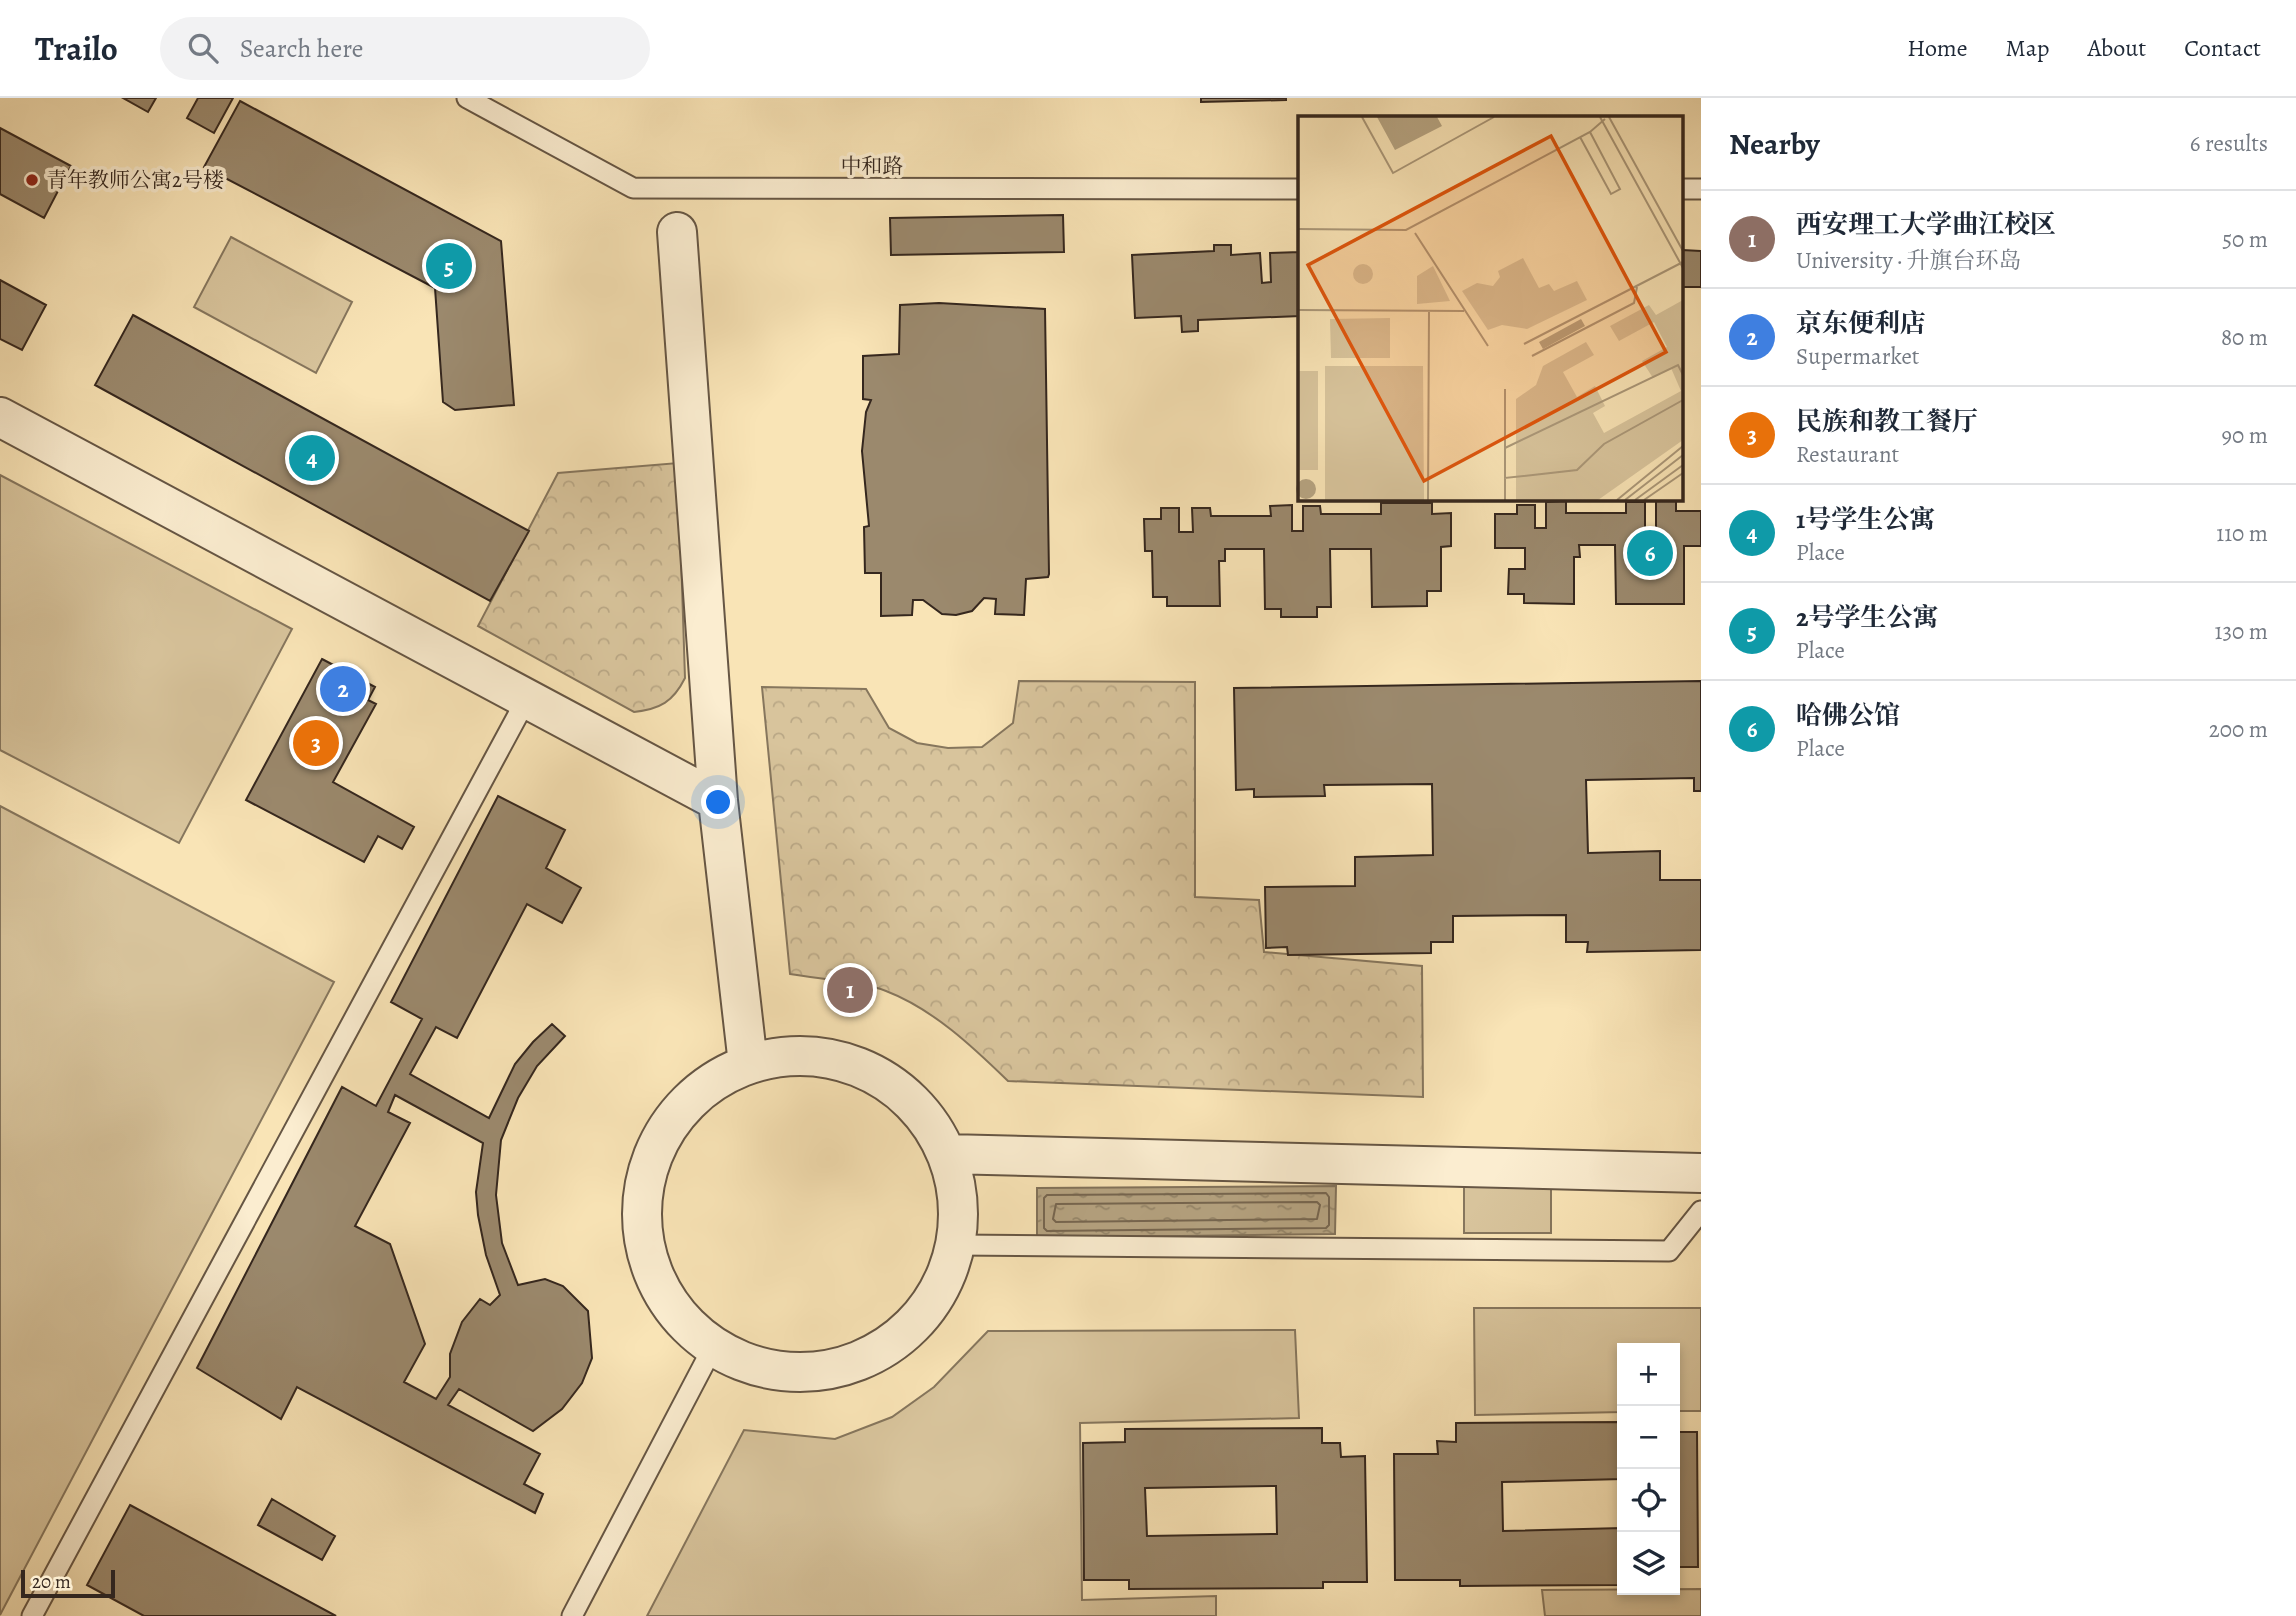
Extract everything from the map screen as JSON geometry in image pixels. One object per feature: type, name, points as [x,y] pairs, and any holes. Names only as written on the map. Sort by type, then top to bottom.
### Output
[{"type":"street","points":[[677,232],[718,801],[748,1063]]},
{"type":"street","points":[[0,417],[718,801]]},
{"type":"street","points":[[795,1055],[843,1061],[886,1081],[922,1113],[947,1154],[958,1199],[956,1245],[942,1287],[916,1323],[881,1351],[841,1368],[796,1373],[753,1366],[713,1347],[675,1313],[650,1268],[640,1219],[646,1169],[669,1123],[704,1087],[748,1063],[795,1055]]},
{"type":"street","points":[[947,1154],[1701,1173]]},
{"type":"lane","name":"中和路","points":[[467,98],[633,188],[1298,189]]},
{"type":"lane","points":[[32,1616],[526,700]]},
{"type":"lane","points":[[956,1245],[1669,1251],[1701,1211]]},
{"type":"lane","points":[[572,1616],[713,1347]]},
{"type":"green space","points":[[231,237],[352,302],[316,373],[194,307]]},
{"type":"green space","points":[[678,463],[685,678],[670,699],[651,709],[634,712],[478,626],[558,473]]},
{"type":"green space","points":[[0,475],[292,629],[179,843],[0,750]]},
{"type":"green space","points":[[1019,681],[1195,682],[1195,897],[1259,900],[1264,952],[1422,966],[1423,1097],[1008,1081],[952,1030],[903,999],[864,985],[790,974],[762,687],[866,689],[889,728],[917,743],[948,748],[982,747],[1013,723]]},
{"type":"green space","points":[[0,806],[334,982],[0,1615]]},
{"type":"green space","points":[[1551,1181],[1551,1233],[1464,1233],[1464,1182]]},
{"type":"green space","points":[[1474,1308],[1701,1308],[1701,1411],[1680,1411],[1680,1343],[1617,1343],[1617,1412],[1475,1415]]},
{"type":"green space","points":[[1295,1330],[1299,1418],[1080,1423],[1082,1600],[1216,1596],[1216,1616],[647,1616],[744,1430],[835,1439],[892,1417],[934,1387],[988,1331]]},
{"type":"green space","points":[[1680,1589],[1701,1589],[1701,1616],[1545,1616],[1542,1590],[1617,1590],[1617,1595],[1680,1595]]},
{"type":"water","points":[[1336,1186],[1335,1234],[1037,1238],[1037,1188]]},
{"type":"building","points":[[123,98],[156,98],[148,112]]},
{"type":"building","points":[[198,98],[233,98],[214,133],[187,118]]},
{"type":"building","points":[[1201,98],[1286,98],[1286,100],[1201,102]]},
{"type":"building","points":[[240,101],[501,241],[514,405],[455,410],[443,402],[435,288],[204,167]]},
{"type":"building","name":"青年教师公寓2号楼","points":[[0,128],[71,166],[44,218],[0,194]]},
{"type":"building","points":[[1063,215],[1064,252],[891,255],[890,218]]},
{"type":"building","points":[[1214,245],[1231,245],[1231,255],[1260,253],[1262,283],[1271,282],[1270,253],[1298,252],[1298,316],[1198,320],[1198,331],[1182,332],[1181,316],[1135,318],[1132,255],[1214,251]]},
{"type":"building","points":[[1684,250],[1701,251],[1701,287],[1684,287]]},
{"type":"building","points":[[0,280],[46,305],[22,350],[0,339]]},
{"type":"building","points":[[939,303],[1045,309],[1049,574],[1048,577],[1026,579],[1024,615],[995,614],[996,599],[984,598],[972,611],[956,615],[942,614],[923,600],[913,600],[912,615],[881,616],[881,573],[865,573],[864,527],[869,526],[862,451],[866,412],[871,400],[863,399],[863,356],[899,354],[900,305]]},
{"type":"building","points":[[133,315],[529,531],[490,601],[95,385]]},
{"type":"building","points":[[1566,501],[1566,513],[1626,513],[1626,502],[1645,502],[1645,529],[1656,529],[1656,501],[1676,501],[1676,511],[1701,511],[1701,546],[1684,546],[1684,604],[1616,604],[1615,545],[1579,545],[1580,557],[1574,557],[1574,604],[1524,603],[1524,594],[1508,594],[1509,569],[1525,569],[1525,548],[1495,548],[1495,514],[1517,514],[1517,505],[1535,505],[1535,528],[1546,528],[1546,502]]},
{"type":"building","points":[[1381,503],[1432,503],[1432,514],[1451,513],[1451,546],[1441,547],[1441,591],[1427,591],[1427,606],[1372,607],[1371,549],[1330,549],[1331,607],[1317,607],[1317,617],[1281,617],[1281,609],[1265,609],[1264,549],[1225,549],[1225,561],[1219,561],[1220,606],[1167,606],[1167,597],[1153,597],[1152,551],[1145,551],[1144,519],[1161,519],[1161,508],[1179,508],[1179,532],[1193,532],[1192,508],[1210,508],[1211,516],[1271,516],[1270,506],[1292,505],[1292,531],[1303,531],[1303,506],[1320,506],[1321,514],[1381,514]]},
{"type":"building","points":[[322,659],[375,687],[368,700],[376,704],[333,782],[414,827],[402,849],[378,836],[364,862],[246,800]]},
{"type":"building","points":[[1701,681],[1701,791],[1694,791],[1694,778],[1586,780],[1588,853],[1660,851],[1660,880],[1701,880],[1701,950],[1587,952],[1588,942],[1566,942],[1566,915],[1453,916],[1453,942],[1431,942],[1431,953],[1288,955],[1287,947],[1266,948],[1265,887],[1355,886],[1355,857],[1433,855],[1432,784],[1324,785],[1325,796],[1254,797],[1254,789],[1236,790],[1234,688]]},
{"type":"building","points":[[498,796],[565,830],[546,868],[581,888],[562,923],[527,904],[457,1038],[436,1027],[410,1074],[489,1118],[515,1064],[533,1042],[552,1024],[565,1036],[537,1066],[518,1098],[501,1140],[496,1195],[502,1243],[518,1285],[545,1279],[563,1286],[588,1311],[592,1358],[582,1383],[562,1409],[533,1431],[459,1389],[448,1405],[540,1454],[524,1484],[543,1494],[535,1513],[297,1387],[281,1419],[197,1368],[342,1087],[376,1106],[422,1019],[391,1002]],"holes":[[[395,1095],[483,1143],[476,1192],[478,1215],[486,1255],[500,1295],[490,1305],[480,1299],[462,1322],[450,1354],[450,1377],[436,1399],[404,1382],[425,1344],[390,1244],[355,1226],[410,1123],[388,1112]]]},
{"type":"building","points":[[1617,1422],[1617,1479],[1502,1482],[1503,1531],[1617,1528],[1617,1585],[1460,1586],[1460,1580],[1395,1580],[1394,1454],[1438,1454],[1437,1441],[1456,1442],[1456,1423]]},
{"type":"building","points":[[1322,1428],[1322,1443],[1340,1443],[1341,1457],[1365,1456],[1367,1582],[1323,1582],[1323,1588],[1129,1589],[1129,1580],[1084,1580],[1083,1443],[1125,1442],[1125,1429]],"holes":[[[1276,1486],[1277,1534],[1147,1536],[1145,1488]]]},
{"type":"building","points":[[1680,1432],[1697,1432],[1698,1567],[1680,1567]]},
{"type":"building","points":[[272,1499],[335,1536],[322,1560],[258,1525]]},
{"type":"building","points":[[130,1505],[336,1616],[144,1616],[87,1585]]},
{"type":"place","name":"青年教师公寓2号楼","points":[[32,180]]},
{"type":"place","name":"2号学生公寓","points":[[449,266]]},
{"type":"place","name":"1号学生公寓","points":[[312,458]]},
{"type":"place","name":"哈佛公馆","points":[[1650,553]]},
{"type":"place","name":"京东便利店","points":[[343,689]]},
{"type":"place","name":"民族和教工餐厅","points":[[316,743]]},
{"type":"place","name":"西安理工大学曲江校区","points":[[850,990]]}]
